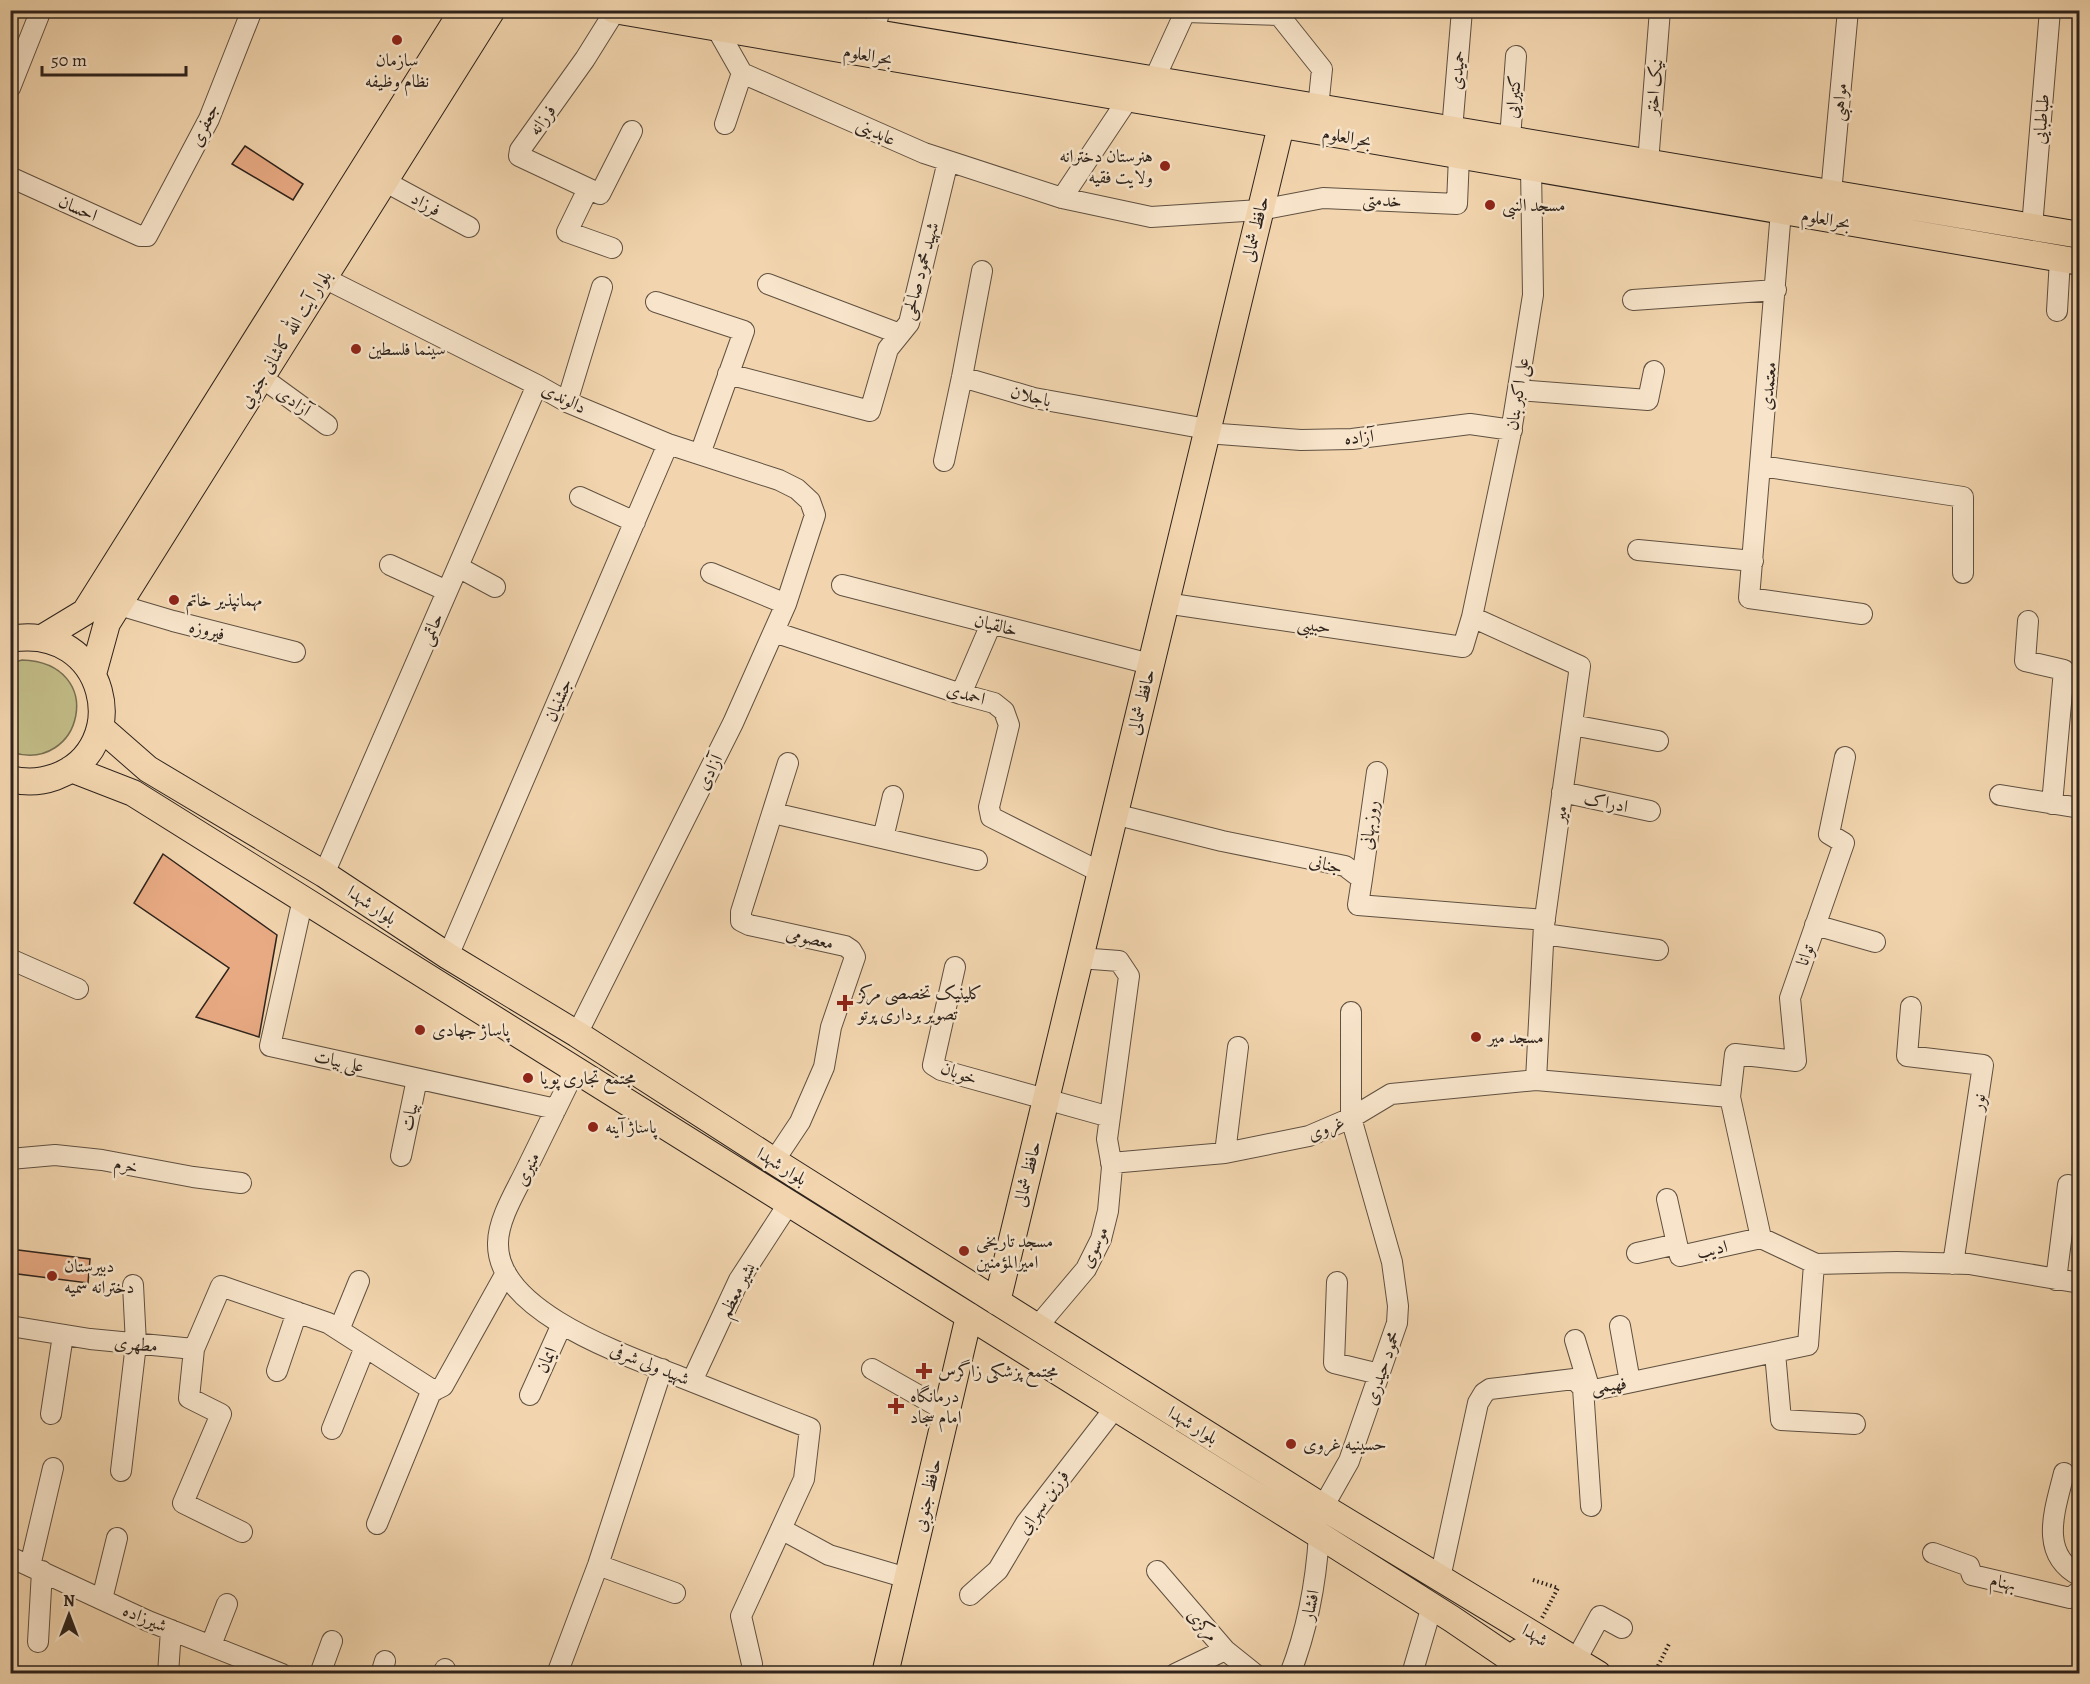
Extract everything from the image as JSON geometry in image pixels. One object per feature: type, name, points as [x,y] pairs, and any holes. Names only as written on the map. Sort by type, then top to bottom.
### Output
[{"type":"main road","name":"بلوار آیت الله کاشانی جنوبی","points":[[42,638],[85,612],[463,10]]},
{"type":"main road","name":"بلوار آیت الله کاشانی جنوبی","points":[[93,674],[107,623],[492,10]]},
{"type":"main road","name":"بحرالعلوم","points":[[615,11],[1128,99],[1284,114],[1318,108],[2079,235]]},
{"type":"main road","name":"بحرالعلوم","points":[[753,12],[876,22],[1154,80],[1459,156],[2070,261]]},
{"type":"main road","name":"حافظ شمالی","points":[[997,1302],[1284,114]]},
{"type":"main road","points":[[10,639],[26,636],[42,638],[66,647],[86,664],[93,674],[101,700],[100,727],[89,750],[71,769],[46,780],[21,781],[10,801]]},
{"type":"main road","name":"بلوار شهدا","points":[[100,727],[148,769],[324,874],[448,956],[577,1034],[997,1302],[1323,1507],[1471,1596]]},
{"type":"main road","name":"بلوار شهدا","points":[[71,769],[133,793],[1442,1612],[1556,1669]]},
{"type":"main road","points":[[969,1316],[997,1302]]},
{"type":"main road","name":"حافظ جنوبی","points":[[885,1674],[969,1316]]},
{"type":"main road","points":[[1471,1596],[1556,1669]]},
{"type":"main road","name":"شهدا","points":[[1471,1596],[1534,1634],[1556,1669],[1598,1674]]},
{"type":"street","points":[[10,88],[41,10]]},
{"type":"street","name":"جعفری","points":[[147,236],[209,119],[252,10]]},
{"type":"street","name":"حمیدی","points":[[1452,130],[1462,10]]},
{"type":"street","name":"نیک اختر","points":[[1648,163],[1660,10]]},
{"type":"street","name":"مواهبی","points":[[1831,193],[1848,10]]},
{"type":"street","name":"طباطبایی","points":[[2032,227],[2050,10]]},
{"type":"street","name":"فرزانه","points":[[594,191],[521,158],[519,152],[585,59],[615,11]]},
{"type":"street","points":[[1154,80],[1186,11],[1280,13],[1322,69],[1318,108]]},
{"type":"street","points":[[717,29],[742,73],[725,124]]},
{"type":"street","name":"کتیرایی","points":[[1509,139],[1516,56]]},
{"type":"street","name":"عابدینی","points":[[742,73],[924,153],[1062,198],[1151,217],[1260,210]]},
{"type":"street","points":[[1062,198],[1128,99]]},
{"type":"street","points":[[612,248],[567,232],[632,131]]},
{"type":"street","name":"خدمتی","points":[[1260,210],[1323,198],[1457,204],[1459,156]]},
{"type":"street","name":"شهید محمود صالحی","points":[[728,374],[870,411],[888,349],[909,323],[948,160]]},
{"type":"street","name":"علی اکبر بنان","points":[[1464,647],[1512,430],[1533,295],[1531,168]]},
{"type":"street","name":"احسان","points":[[10,177],[140,236],[147,236]]},
{"type":"street","name":"فرزاد","points":[[384,181],[469,227]]},
{"type":"street","name":"معتمدی","points":[[1781,211],[1749,598],[1862,614]]},
{"type":"street","points":[[2057,311],[2070,261]]},
{"type":"street","points":[[944,461],[982,271]]},
{"type":"street","name":"دالوندی","points":[[324,278],[537,384],[567,402],[668,444],[779,480],[797,489],[810,501]]},
{"type":"street","points":[[768,284],[900,334]]},
{"type":"street","points":[[567,402],[602,287]]},
{"type":"street","points":[[1633,300],[1776,290]]},
{"type":"street","points":[[656,302],[744,331],[700,454]]},
{"type":"street","points":[[1518,390],[1648,400],[1654,371]]},
{"type":"street","name":"آزادی","points":[[261,377],[327,425]]},
{"type":"street","name":"باجلان","points":[[962,377],[1034,398],[1207,431]]},
{"type":"street","name":"حاتمی","points":[[324,874],[537,384]]},
{"type":"street","name":"آزاده","points":[[1207,431],[1311,440],[1352,439],[1470,424],[1512,430]]},
{"type":"street","name":"جشنیان","points":[[448,956],[668,444]]},
{"type":"street","points":[[1761,466],[1963,497],[1963,573]]},
{"type":"street","points":[[580,497],[635,522]]},
{"type":"street","name":"آزادی","points":[[577,1034],[733,723],[774,632],[786,604],[815,515],[810,501]]},
{"type":"street","points":[[1638,550],[1753,561]]},
{"type":"street","points":[[390,566],[447,591]]},
{"type":"street","points":[[458,567],[495,587]]},
{"type":"street","points":[[711,573],[786,604]]},
{"type":"street","name":"خالقیان","points":[[842,585],[1150,664]]},
{"type":"street","name":"حبیبی","points":[[1165,603],[1464,647]]},
{"type":"street","name":"فیروزه","points":[[119,605],[296,652]]},
{"type":"street","name":"میر","points":[[1472,618],[1580,666],[1544,927],[1536,1080]]},
{"type":"street","points":[[2028,621],[2025,661],[2064,670],[2052,804]]},
{"type":"street","points":[[962,694],[991,624]]},
{"type":"street","name":"احمدی","points":[[774,632],[962,694],[994,702],[1004,711],[1009,725],[989,807],[991,817],[1100,872]]},
{"type":"street","points":[[1572,725],[1658,741]]},
{"type":"street","name":"توانا","points":[[1730,1097],[1735,1054],[1796,1061],[1790,998],[1844,843],[1829,834],[1845,757]]},
{"type":"street","name":"معصومی","points":[[774,1161],[800,1122],[824,1067],[831,1027],[855,957],[845,946],[749,925],[741,921],[741,912],[788,764]]},
{"type":"street","name":"روزبهانی","points":[[1362,879],[1377,772]]},
{"type":"street","name":"ادراک","points":[[1563,792],[1650,811]]},
{"type":"street","points":[[2000,795],[2079,808]]},
{"type":"street","points":[[883,838],[893,796]]},
{"type":"street","points":[[773,813],[977,860]]},
{"type":"street","name":"جنانی","points":[[1114,814],[1222,842],[1345,866],[1362,879],[1358,905],[1544,927]]},
{"type":"street","name":"علی بیات","points":[[303,899],[270,1046],[556,1109]]},
{"type":"street","points":[[1815,925],[1875,942]]},
{"type":"street","points":[[1544,927],[1658,950]]},
{"type":"street","name":"موسوی","points":[[1038,1327],[1086,1269],[1101,1239],[1108,1211],[1111,1163],[1107,1139],[1129,976],[1119,961],[1080,958]]},
{"type":"street","points":[[10,959],[78,989]]},
{"type":"street","name":"خوبان","points":[[955,967],[933,1065],[941,1070],[1045,1100]]},
{"type":"street","name":"نور","points":[[1911,1007],[1907,1056],[1983,1065],[1953,1264]]},
{"type":"street","name":"محمود حیدری","points":[[1323,1507],[1350,1461],[1397,1323],[1398,1306],[1392,1263],[1351,1118],[1351,1012]]},
{"type":"street","points":[[1224,1153],[1238,1047]]},
{"type":"street","name":"منیری","points":[[506,1273],[499,1257],[498,1241],[507,1209],[575,1070]]},
{"type":"street","name":"بیات","points":[[401,1156],[417,1079]]},
{"type":"street","points":[[1536,1080],[1730,1097],[1761,1238],[1814,1264],[1969,1264],[2079,1283]]},
{"type":"street","name":"غروی","points":[[1111,1163],[1224,1153],[1309,1136],[1351,1118],[1391,1094],[1536,1080]]},
{"type":"street","points":[[1045,1100],[1110,1117]]},
{"type":"street","name":"خرم","points":[[10,1160],[55,1155],[102,1160],[193,1177],[241,1183]]},
{"type":"street","points":[[2056,1280],[2068,1185],[2079,1187]]},
{"type":"street","points":[[1667,1199],[1677,1244]]},
{"type":"street","name":"بشیر معظم","points":[[692,1381],[739,1280],[789,1203]]},
{"type":"street","name":"ادیب","points":[[1637,1253],[1677,1244],[1680,1256],[1761,1238]]},
{"type":"street","name":"فهیمی","points":[[1440,1578],[1478,1403],[1484,1393],[1490,1389],[1574,1379],[1586,1389],[1630,1383],[1808,1345],[1814,1264]]},
{"type":"street","points":[[376,1524],[434,1390],[443,1386],[506,1273]]},
{"type":"street","name":"شهید ولی شرفی","points":[[506,1273],[511,1284],[542,1311],[604,1346],[810,1428],[804,1479],[781,1529]]},
{"type":"street","points":[[339,1330],[359,1281]]},
{"type":"street","points":[[1337,1282],[1334,1363],[1379,1374]]},
{"type":"street","points":[[121,1471],[136,1344],[133,1285]]},
{"type":"street","points":[[242,1532],[183,1503],[220,1414],[189,1398],[194,1349],[221,1286],[328,1323],[434,1390]]},
{"type":"street","points":[[277,1371],[297,1312]]},
{"type":"street","name":"ایمان","points":[[530,1395],[562,1324]]},
{"type":"street","name":"مطهری","points":[[10,1326],[63,1335],[194,1349]]},
{"type":"street","points":[[1620,1326],[1630,1383]]},
{"type":"street","points":[[51,1414],[63,1335]]},
{"type":"street","points":[[1575,1340],[1586,1389],[1591,1506]]},
{"type":"street","points":[[332,1429],[365,1347]]},
{"type":"street","points":[[1775,1353],[1780,1420],[1856,1424]]},
{"type":"street","points":[[557,1674],[598,1565],[662,1369]]},
{"type":"street","points":[[872,1369],[946,1411]]},
{"type":"street","name":"فرزین سهرابی","points":[[970,1595],[998,1570],[1026,1523],[1115,1407]]},
{"type":"street","points":[[38,1642],[36,1568],[53,1468]]},
{"type":"street","points":[[2064,1473],[2051,1536],[2053,1548],[2071,1572],[2079,1576]]},
{"type":"street","points":[[753,1664],[741,1616],[781,1529],[829,1556],[907,1578]]},
{"type":"street","name":"افشار","points":[[1290,1674],[1309,1614],[1316,1575],[1319,1535]]},
{"type":"street","points":[[102,1599],[117,1538]]},
{"type":"street","name":"بهنام","points":[[1933,1553],[1969,1566],[1972,1575],[2070,1598],[2079,1591]]},
{"type":"street","name":"شیرزاده","points":[[10,1557],[171,1630],[277,1673]]},
{"type":"street","points":[[598,1565],[675,1593]]},
{"type":"street","name":"مرکزی","points":[[1157,1572],[1224,1650],[1255,1674]]},
{"type":"street","points":[[211,1645],[227,1604]]},
{"type":"street","points":[[1412,1674],[1442,1612]]},
{"type":"street","points":[[1556,1669],[1600,1616],[1622,1628]]},
{"type":"street","points":[[168,1674],[171,1630]]},
{"type":"street","points":[[320,1674],[332,1641]]},
{"type":"street","points":[[1175,1674],[1224,1650]]},
{"type":"path","points":[[1533,1581],[1558,1588],[1534,1634]]},
{"type":"path","points":[[1654,1674],[1669,1644]]},
{"type":"shaded area","points":[[22,660],[49,666],[67,679],[75,696],[76,716],[69,734],[55,748],[35,755],[11,752],[11,663]]},
{"type":"building","points":[[245,146],[303,184],[293,200],[232,164]]},
{"type":"building","points":[[163,854],[277,935],[259,1037],[196,1017],[229,968],[134,903]]},
{"type":"building","points":[[10,1249],[90,1259],[88,1283],[10,1273]]},
{"type":"place","name":"سازمان نظام وظیفه","points":[[397,40]]},
{"type":"place","name":"هنرستان دخترانه ولایت فقیه","points":[[1165,166]]},
{"type":"place","name":"مسجد النبی","points":[[1490,205]]},
{"type":"place","name":"سینما فلسطین","points":[[356,349]]},
{"type":"place","name":"مهمانپذیر خاتم","points":[[174,600]]},
{"type":"place","name":"کلینیک تخصصی مرکز تصویر برداری پرتو","points":[[845,1003]]},
{"type":"place","name":"پاساژ جهادی","points":[[420,1030]]},
{"type":"place","name":"مسجد میر","points":[[1476,1037]]},
{"type":"place","name":"مجتمع تجاری پویا","points":[[528,1078]]},
{"type":"place","name":"پاساژ آینه","points":[[593,1127]]},
{"type":"place","name":"مسجد تاریخی امیرالمؤمنین","points":[[964,1251]]},
{"type":"place","name":"دبیرستان دخترانه سمیه","points":[[52,1276]]},
{"type":"place","name":"مجتمع پزشکی زاگرس","points":[[924,1371]]},
{"type":"place","name":"درمانگاه امام سجاد","points":[[896,1406]]},
{"type":"place","name":"حسینیه غروی","points":[[1291,1444]]}]
